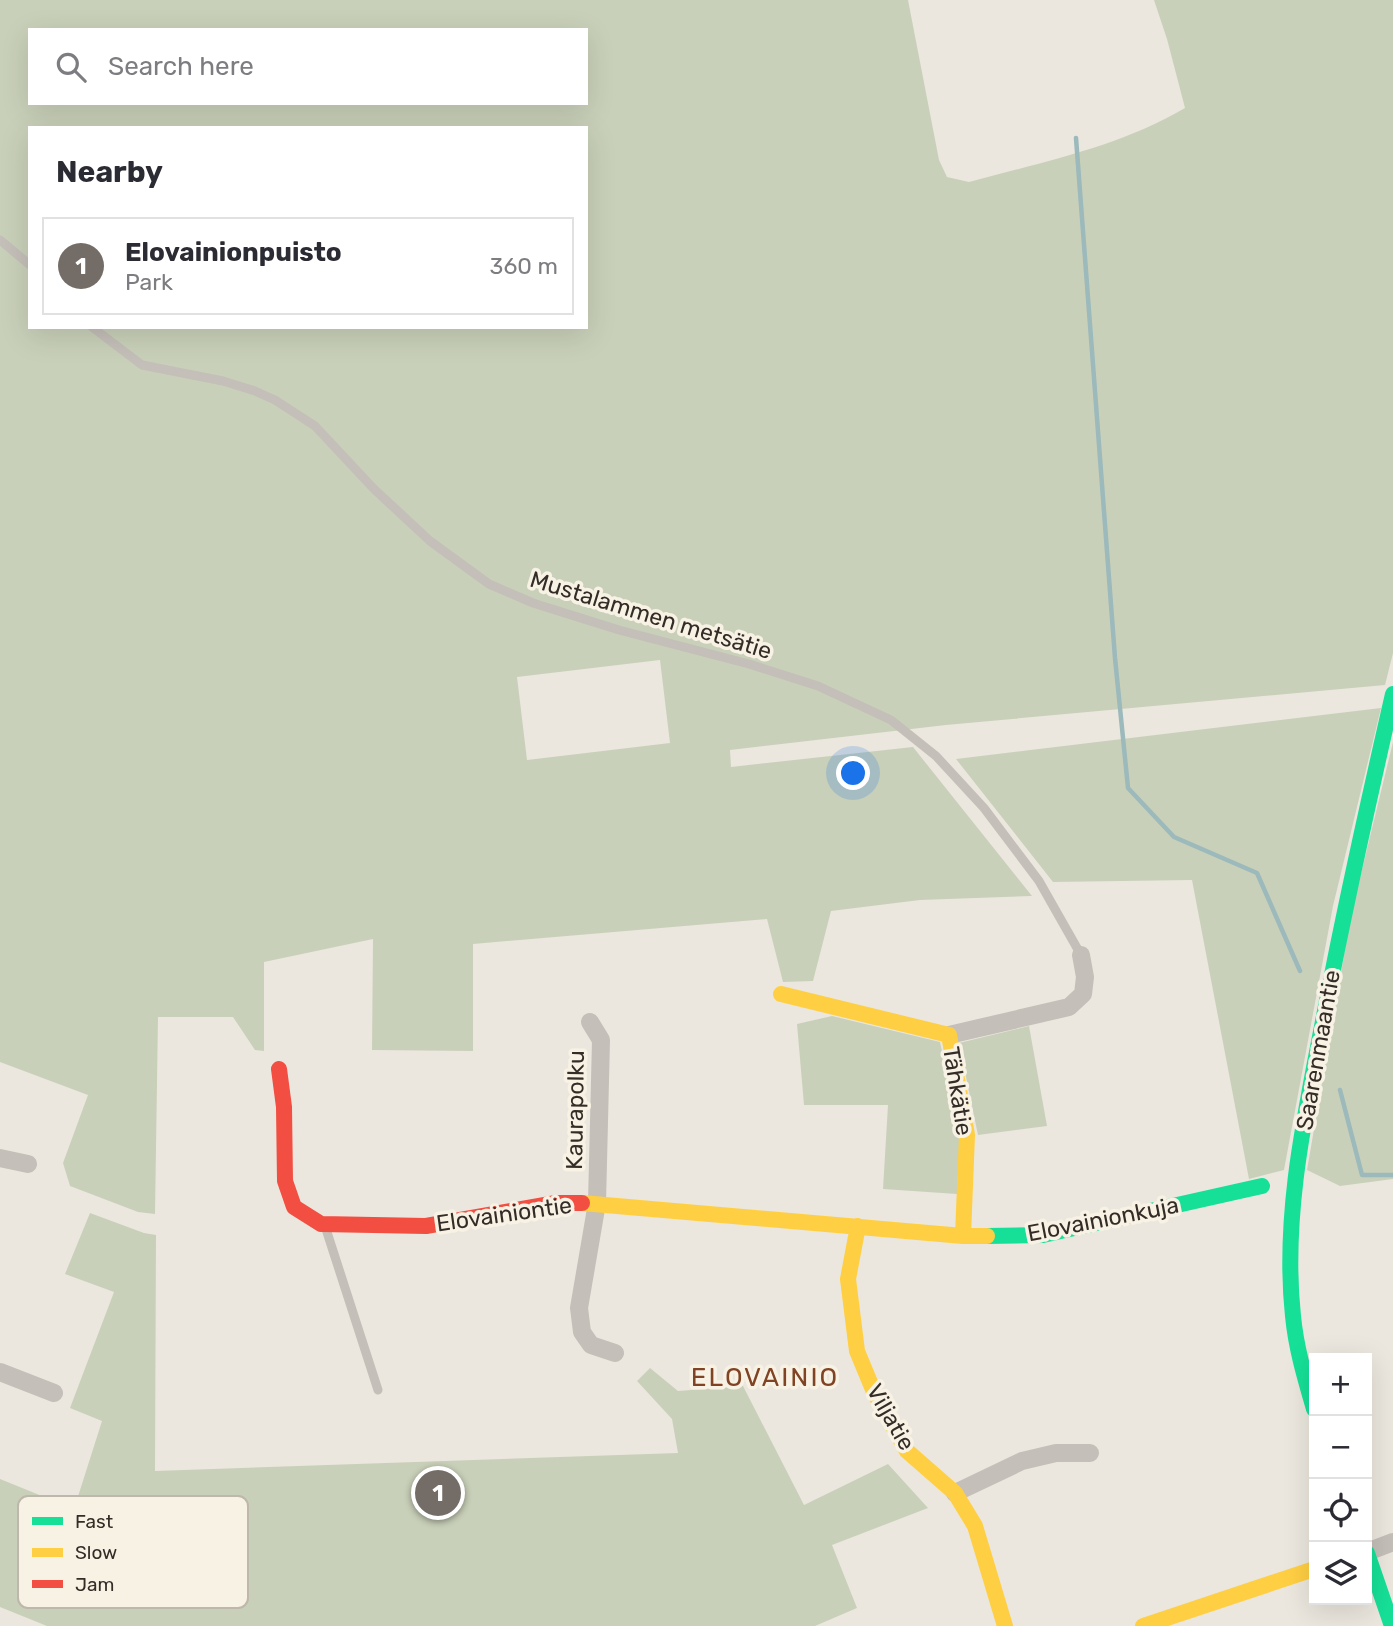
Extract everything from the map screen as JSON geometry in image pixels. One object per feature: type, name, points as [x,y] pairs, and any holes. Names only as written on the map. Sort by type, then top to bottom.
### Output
[{"type":"street","name":"Saarenmaantie","points":[[1309,1395],[1290,1289],[1294,1184],[1344,911],[1393,694]]},
{"type":"street","points":[[949,1035],[1069,1007],[1083,994],[1085,977],[1081,955]]},
{"type":"street","name":"Tähkätie","points":[[781,993],[949,1035],[967,1135],[963,1236]]},
{"type":"street","name":"Kaurapolku","points":[[590,1022],[601,1040],[597,1203],[579,1308],[583,1332],[592,1345],[615,1353]]},
{"type":"street","name":"Elovainiontie","points":[[279,1069],[284,1107],[285,1181],[294,1207],[321,1224],[426,1226],[556,1203],[597,1203],[858,1226]]},
{"type":"street","points":[[0,1158],[29,1164]]},
{"type":"street","name":"Elovainionkuja","points":[[858,1226],[963,1236],[1043,1235],[1262,1186]]},
{"type":"street","name":"Viljatie","points":[[858,1226],[848,1279],[857,1351],[874,1392],[907,1451],[955,1493],[975,1526],[1005,1626]]},
{"type":"street","points":[[0,1372],[54,1394]]},
{"type":"street","points":[[955,1493],[1022,1461],[1056,1453],[1090,1453]]},
{"type":"street","points":[[1372,1550],[1393,1542]]},
{"type":"street","points":[[1372,1567],[1392,1626]]},
{"type":"street","points":[[1143,1626],[1309,1571]]},
{"type":"lane","points":[[0,240],[28,263]]},
{"type":"lane","name":"Mustalammen metsätie","points":[[95,329],[142,365],[223,381],[275,400],[315,426],[374,488],[430,541],[489,583],[533,603],[818,686],[891,720],[936,755],[984,808],[1039,881],[1081,955]]},
{"type":"lane","points":[[325,1224],[378,1390]]},
{"type":"green space","points":[[0,0],[908,0],[939,160],[947,177],[969,182],[1107,143],[1160,122],[1185,108],[1154,0],[1393,0],[1393,653],[1385,685],[946,725],[730,750],[731,767],[913,747],[1032,896],[920,900],[831,911],[813,981],[783,982],[767,919],[473,944],[473,1051],[372,1050],[373,939],[264,962],[264,1051],[255,1050],[233,1017],[158,1017],[155,1214],[138,1212],[70,1186],[63,1163],[88,1095],[0,1062]],"holes":[[[660,660],[670,743],[527,760],[517,677]]]},
{"type":"green space","points":[[1381,708],[1333,906],[1284,1170],[1249,1179],[1192,880],[1053,882],[956,759]]},
{"type":"green space","points":[[1393,742],[1393,1179],[1340,1186],[1307,1170],[1351,915]]},
{"type":"green space","points":[[832,1016],[940,1042],[960,1136],[957,1194],[883,1189],[888,1105],[804,1105],[797,1024]]},
{"type":"green space","points":[[1029,1026],[1047,1126],[978,1135],[959,1043]]},
{"type":"green space","points":[[90,1213],[156,1235],[155,1471],[678,1453],[672,1419],[637,1381],[650,1368],[678,1391],[743,1386],[804,1505],[888,1464],[928,1508],[832,1545],[857,1608],[815,1626],[47,1626],[0,1607],[0,1479],[42,1496],[18,1496],[18,1608],[248,1608],[248,1496],[78,1496],[102,1421],[70,1408],[114,1292],[65,1274]]},
{"type":"waterway","points":[[1076,138],[1115,658],[1128,788],[1174,837],[1257,873],[1300,971]]},
{"type":"waterway","points":[[1340,1090],[1362,1175],[1393,1175]]},
{"type":"traffic: fast","points":[[1309,1392],[1293,1316],[1290,1278],[1293,1201],[1304,1124],[1333,971],[1393,694]]},
{"type":"traffic: fast","points":[[987,1236],[1043,1235],[1262,1186]]},
{"type":"traffic: fast","points":[[1372,1568],[1392,1626]]},
{"type":"traffic: slow","points":[[781,994],[949,1035],[967,1135],[963,1236]]},
{"type":"traffic: slow","points":[[582,1203],[987,1236]]},
{"type":"traffic: slow","points":[[858,1226],[848,1279],[857,1351],[874,1392],[907,1451],[955,1493],[975,1526],[1005,1626]]},
{"type":"traffic: slow","points":[[1143,1626],[1309,1571]]},
{"type":"traffic: jam","points":[[279,1069],[284,1107],[285,1181],[294,1207],[321,1224],[426,1226],[556,1203],[582,1203]]},
{"type":"place","name":"Elovainionpuisto","points":[[438,1493]]},
{"type":"district","name":"ELOVAINIO","points":[[765,1377]]}]
